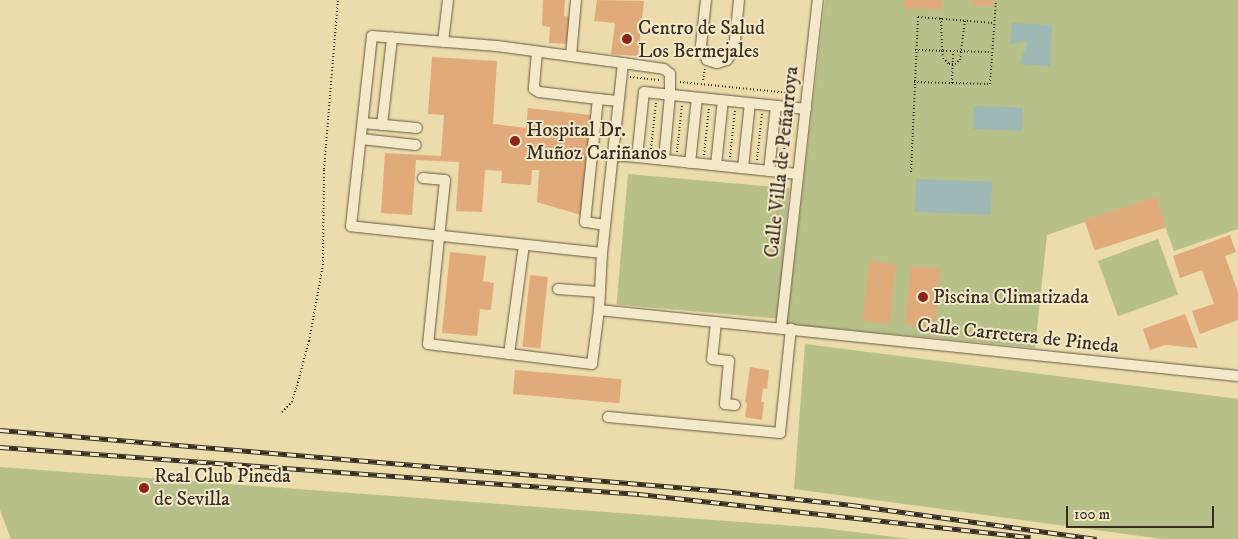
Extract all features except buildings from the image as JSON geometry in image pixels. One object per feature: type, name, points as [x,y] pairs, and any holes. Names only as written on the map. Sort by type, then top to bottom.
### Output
[{"type":"street","points":[[443,42],[448,0]]},
{"type":"street","points":[[571,56],[576,0]]},
{"type":"street","points":[[706,0],[701,45],[707,60],[717,62],[727,60],[734,50],[739,0]]},
{"type":"street","name":"Calle Villa de Peñarroya","points":[[608,417],[780,433],[789,329],[798,174],[818,0]]},
{"type":"street","points":[[602,253],[352,226],[372,36],[537,52],[664,69],[670,74],[670,95],[664,160]]},
{"type":"street","points":[[382,124],[392,38]]},
{"type":"street","points":[[537,52],[534,89],[539,92],[618,101]]},
{"type":"street","points":[[423,178],[445,180],[428,344],[592,364],[599,310],[602,253],[612,155],[623,63]]},
{"type":"street","points":[[638,157],[644,92],[806,109]]},
{"type":"street","points":[[690,163],[697,98]]},
{"type":"street","points":[[598,99],[585,222],[605,225]]},
{"type":"street","points":[[716,165],[723,100]]},
{"type":"street","points":[[743,168],[750,103]]},
{"type":"street","points":[[769,171],[776,106]]},
{"type":"street","points":[[363,123],[417,128]]},
{"type":"street","points":[[361,139],[416,144]]},
{"type":"street","points":[[612,155],[798,174]]},
{"type":"street","points":[[509,354],[524,245]]},
{"type":"street","points":[[558,289],[600,292]]},
{"type":"street","name":"Calle Carretera de Pineda","points":[[599,310],[1238,376]]},
{"type":"street","points":[[716,322],[712,359],[729,361],[725,404],[735,405]]},
{"type":"path","points":[[282,412],[292,402],[297,386],[309,341],[322,266],[324,169],[338,0]]},
{"type":"path","points":[[914,82],[990,84],[996,0]]},
{"type":"path","points":[[911,172],[915,50],[918,17],[994,23]]},
{"type":"path","points":[[942,18],[942,51],[945,61],[952,64],[960,60],[963,51],[965,20]]},
{"type":"path","points":[[915,50],[992,52]]},
{"type":"path","points":[[952,51],[952,83]]},
{"type":"path","points":[[650,159],[658,80]]},
{"type":"path","points":[[676,161],[684,82]]},
{"type":"path","points":[[703,164],[711,85]]},
{"type":"path","points":[[729,167],[737,88]]},
{"type":"path","points":[[756,169],[764,90]]},
{"type":"green space","points":[[825,0],[1238,0],[1238,229],[1174,251],[1155,198],[1047,235],[1035,348],[787,324]]},
{"type":"green space","points":[[628,174],[789,188],[778,319],[617,305]]},
{"type":"green space","points":[[1158,239],[1178,294],[1118,316],[1098,261]]},
{"type":"green space","points":[[805,344],[1238,399],[1238,539],[1162,539],[794,489]]},
{"type":"green space","name":"Real Club Pineda de Sevilla","points":[[0,467],[822,528],[910,539],[11,539],[0,510]]},
{"type":"water","points":[[1012,23],[1052,25],[1050,66],[1019,64],[1028,43],[1026,41],[1010,44]]},
{"type":"water","points":[[974,106],[1023,108],[1022,131],[973,129]]},
{"type":"water","points":[[916,179],[992,182],[991,215],[915,212]]},
{"type":"railway","points":[[0,430],[723,491],[852,505],[1097,539]]},
{"type":"railway","points":[[0,447],[639,494],[1031,537]]},
{"type":"place","name":"Centro de Salud Los Bermejales","points":[[627,39]]},
{"type":"place","name":"Hospital Dr. Muñoz Cariñanos","points":[[515,141]]},
{"type":"place","name":"Piscina Climatizada","points":[[923,297]]},
{"type":"place","name":"Real Club Pineda de Sevilla","points":[[144,488]]}]
